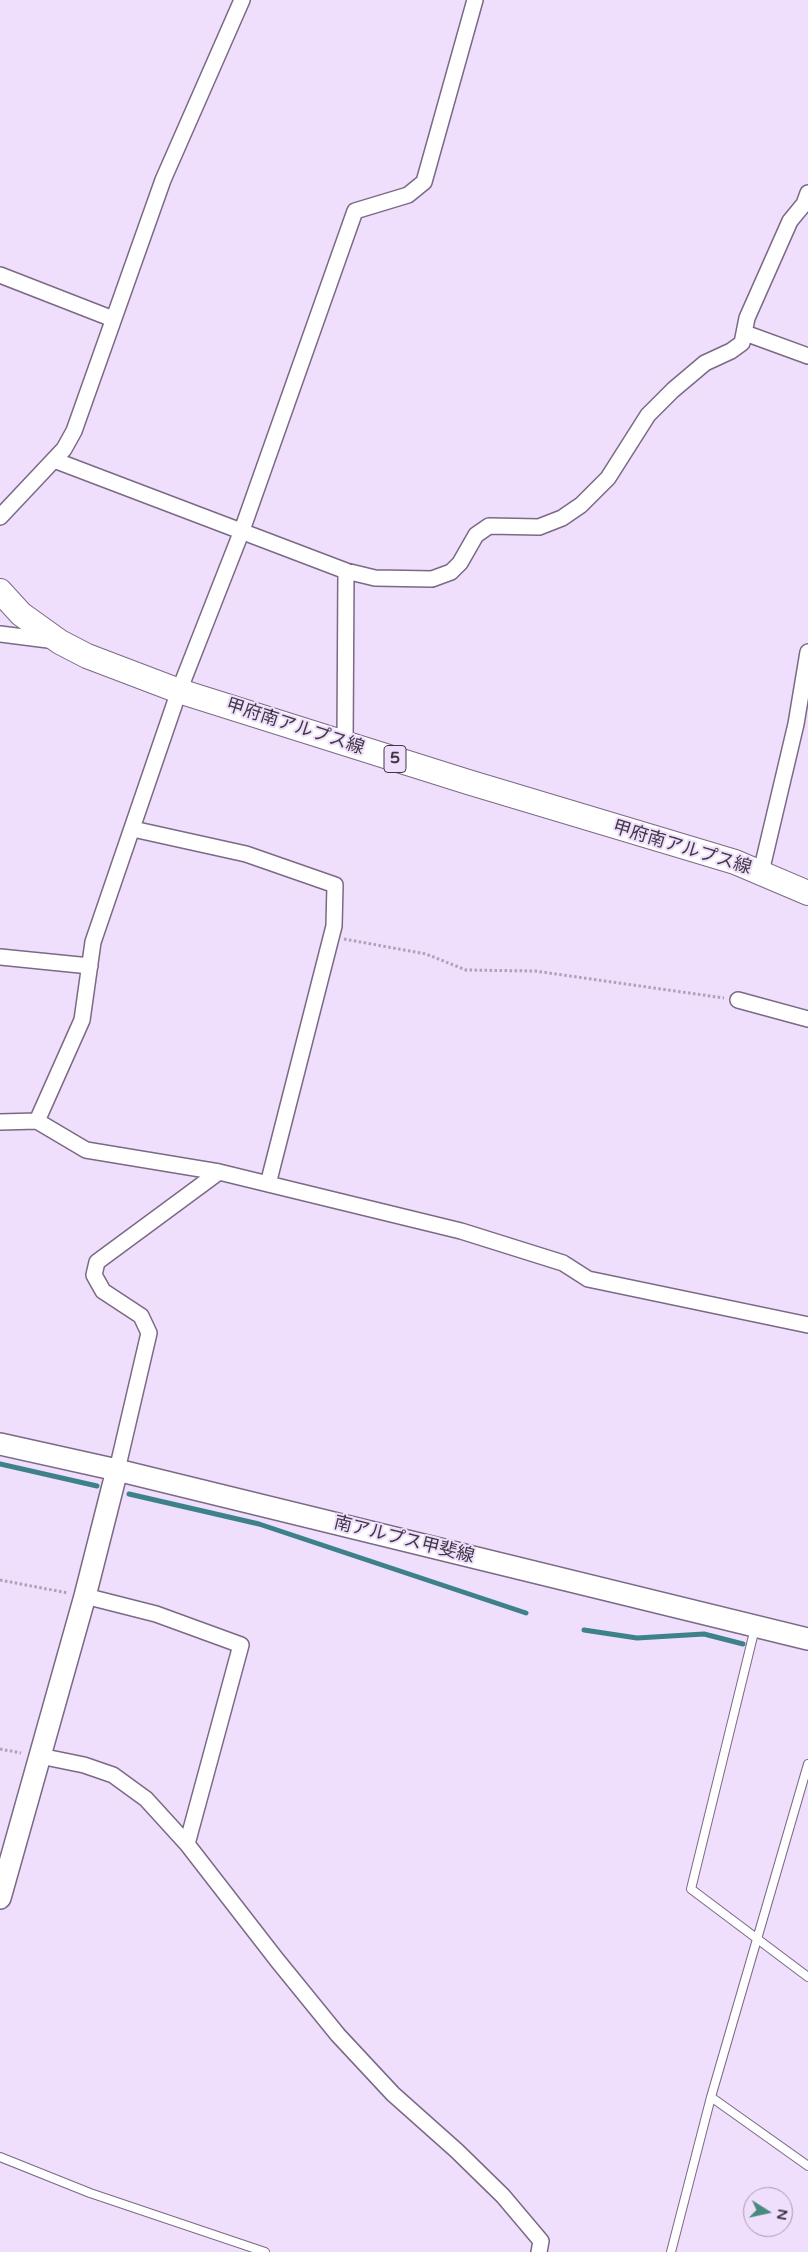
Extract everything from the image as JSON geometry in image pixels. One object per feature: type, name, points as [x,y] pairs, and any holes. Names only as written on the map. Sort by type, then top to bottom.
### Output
[{"type":"main road","name":"甲府南アルプス線","points":[[0,591],[21,614],[60,642],[87,656],[179,691],[735,862],[808,893]]},
{"type":"main road","name":"南アルプス甲斐線","points":[[0,1444],[117,1470],[808,1639]]},
{"type":"main road","points":[[0,1898],[86,1596],[117,1470]]},
{"type":"street","points":[[0,517],[64,449],[74,430],[163,180],[242,0]]},
{"type":"street","points":[[37,1121],[82,1020],[93,942],[179,691],[241,532],[355,211],[408,195],[424,182],[475,0]]},
{"type":"street","points":[[54,460],[346,570],[375,578],[432,579],[451,572],[460,562],[476,535],[489,526],[539,527],[562,518],[581,506],[608,478],[648,415],[673,390],[705,363],[731,351],[742,343],[747,318],[790,221],[803,213],[808,193]]},
{"type":"street","points":[[0,275],[112,319]]},
{"type":"street","points":[[745,333],[808,356]]},
{"type":"street","points":[[345,743],[346,570]]},
{"type":"street","points":[[0,634],[60,642]]},
{"type":"street","points":[[761,872],[796,724],[808,652]]},
{"type":"street","points":[[133,829],[246,854],[335,885],[334,926],[268,1184]]},
{"type":"street","points":[[0,957],[90,966]]},
{"type":"street","points":[[738,1000],[808,1018]]},
{"type":"street","points":[[0,1122],[37,1121],[86,1150],[219,1172],[461,1230],[563,1263],[588,1279],[808,1325]]},
{"type":"street","points":[[117,1470],[149,1333],[141,1316],[103,1291],[94,1275],[97,1262],[219,1172]]},
{"type":"street","points":[[86,1596],[156,1614],[241,1645],[188,1844]]},
{"type":"street","points":[[40,1756],[84,1765],[113,1775],[146,1799],[188,1844],[277,1960],[338,2035],[393,2094],[457,2151],[503,2196],[541,2241],[539,2252]]},
{"type":"lane","points":[[756,1626],[691,1889],[808,1976]]},
{"type":"lane","points":[[671,2252],[711,2097],[806,1779],[808,1764]]},
{"type":"lane","points":[[711,2097],[808,2166]]},
{"type":"lane","points":[[0,2157],[90,2193],[265,2252]]},
{"type":"path","points":[[331,937],[426,954],[466,970],[535,971],[738,1000]]},
{"type":"path","points":[[0,1580],[86,1596]]},
{"type":"waterway","points":[[0,1464],[97,1486]]},
{"type":"waterway","points":[[129,1494],[259,1524],[526,1613]]},
{"type":"waterway","points":[[584,1630],[637,1638],[704,1634],[743,1644]]}]
